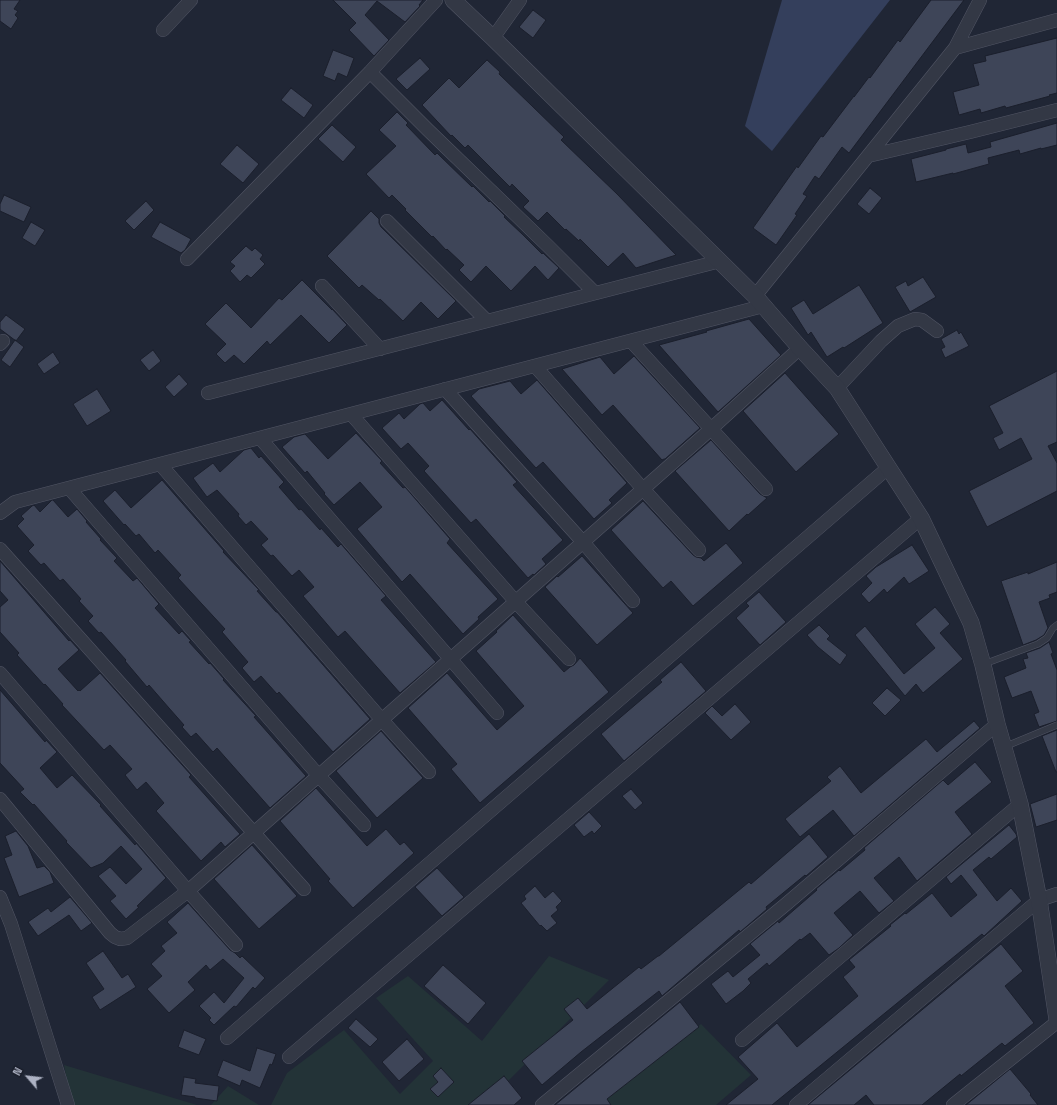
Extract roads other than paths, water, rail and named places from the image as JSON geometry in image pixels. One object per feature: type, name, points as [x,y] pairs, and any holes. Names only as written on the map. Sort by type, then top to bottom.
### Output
[{"type":"street","points":[[163,30],[191,0]]},
{"type":"street","points":[[186,259],[370,72],[436,0]]},
{"type":"street","points":[[453,0],[759,301],[837,388],[921,518],[971,623],[997,724],[1020,804],[1039,900],[1057,1021],[953,1105]]},
{"type":"street","points":[[493,38],[520,0]]},
{"type":"street","points":[[0,512],[15,502],[631,341],[759,301],[868,156],[955,48],[980,0]]},
{"type":"street","points":[[955,48],[1057,20]]},
{"type":"street","points":[[370,72],[595,293]]},
{"type":"street","points":[[868,156],[1057,110]]},
{"type":"street","points":[[387,221],[487,321]]},
{"type":"street","points":[[208,393],[720,262]]},
{"type":"street","points":[[322,286],[380,349]]},
{"type":"street","points":[[837,388],[881,341],[898,326],[915,319],[922,320],[938,332]]},
{"type":"street","points":[[631,341],[766,490]]},
{"type":"street","points":[[0,799],[110,933],[120,939],[127,938],[188,891],[254,834],[711,429],[800,348]]},
{"type":"street","points":[[534,366],[699,550]]},
{"type":"street","points":[[445,389],[583,542],[633,601]]},
{"type":"street","points":[[351,414],[516,602],[569,659]]},
{"type":"street","points":[[260,438],[497,713]]},
{"type":"street","points":[[160,464],[429,772]]},
{"type":"street","points":[[228,1038],[889,467]]},
{"type":"street","points":[[68,488],[319,776],[364,825]]},
{"type":"street","points":[[289,1058],[921,518]]},
{"type":"street","points":[[0,549],[304,889]]},
{"type":"street","points":[[0,673],[236,945]]},
{"type":"street","points":[[542,1105],[791,900],[997,724]]},
{"type":"street","points":[[742,1040],[1020,804]]},
{"type":"street","points":[[796,1105],[1039,900],[1057,894]]},
{"type":"street","points":[[0,897],[11,924],[68,1105]]},
{"type":"lane","points":[[982,665],[1038,644],[1047,638],[1052,628],[1057,625]]},
{"type":"lane","points":[[1004,747],[1057,725]]},
{"type":"water","points":[[782,0],[890,0],[772,151],[745,126]]}]
